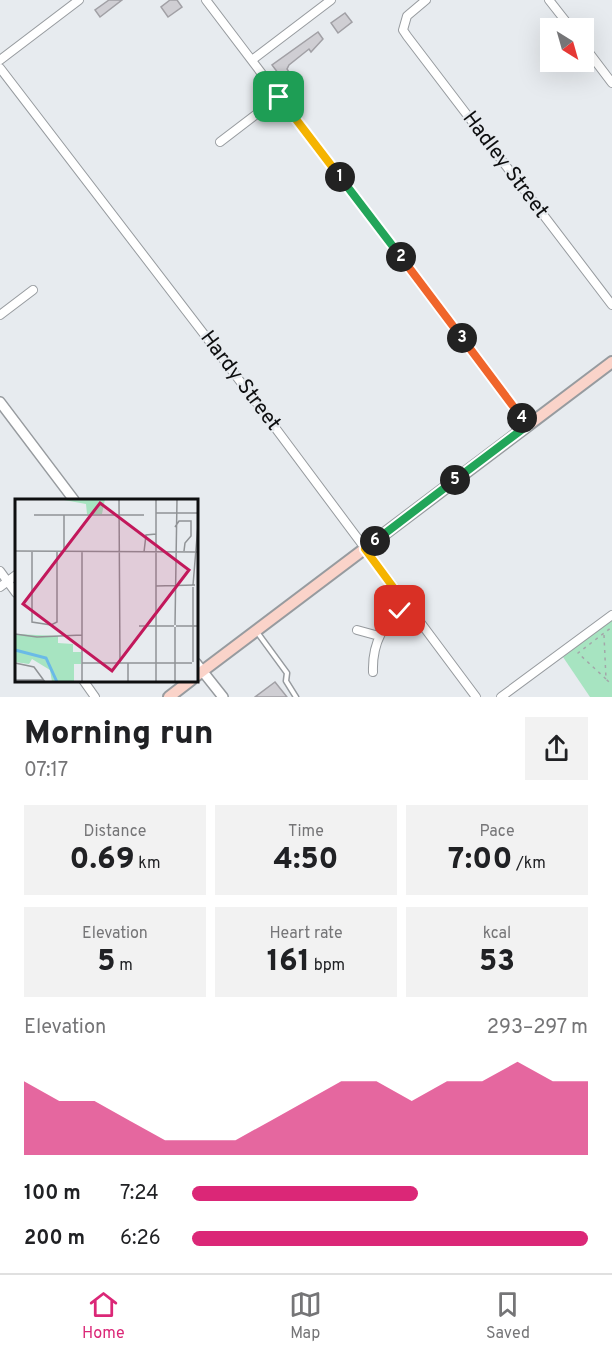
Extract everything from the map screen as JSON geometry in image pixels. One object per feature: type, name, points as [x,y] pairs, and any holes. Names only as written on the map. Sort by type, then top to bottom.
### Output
[{"type":"main road","points":[[199,670],[256,631],[528,425],[610,368]]},
{"type":"main road","points":[[169,697],[189,682]]},
{"type":"street","points":[[0,60],[79,0]]},
{"type":"street","points":[[206,0],[528,425]]},
{"type":"street","points":[[252,60],[331,0]]},
{"type":"street","name":"Hadley Street","points":[[426,0],[407,16],[404,22],[406,36],[612,306]]},
{"type":"street","points":[[549,0],[563,18]]},
{"type":"street","points":[[594,59],[612,83]]},
{"type":"street","name":"Hardy Street","points":[[0,68],[256,402],[476,697]]},
{"type":"street","points":[[220,142],[279,97]]},
{"type":"street","points":[[0,315],[33,290]]},
{"type":"street","points":[[0,402],[73,499]]},
{"type":"street","points":[[0,571],[15,592]]},
{"type":"street","points":[[0,587],[15,576]]},
{"type":"street","points":[[373,672],[374,648],[379,636],[393,617],[407,606]]},
{"type":"street","points":[[501,697],[612,615]]},
{"type":"street","points":[[357,630],[379,636]]},
{"type":"street","points":[[199,670],[222,697]]},
{"type":"street","points":[[84,682],[95,697]]},
{"type":"lane","points":[[256,631],[286,673],[286,681],[296,697]]},
{"type":"path","points":[[612,627],[578,653],[612,685]]},
{"type":"path","points":[[604,634],[606,679]]},
{"type":"green space","points":[[612,620],[612,697],[590,697],[563,657]]},
{"type":"building","points":[[109,0],[122,0],[100,17],[95,10]]},
{"type":"building","points":[[170,0],[177,0],[182,7],[168,17],[161,7]]},
{"type":"building","points":[[345,13],[352,22],[338,33],[331,23]]},
{"type":"building","points":[[318,32],[323,39],[311,52],[309,49],[289,65],[287,69],[289,72],[281,77],[272,65]]},
{"type":"building","points":[[275,682],[287,697],[255,697]]},
{"type":"route","points":[[279,97],[528,425],[365,549],[407,606],[400,611]]}]
